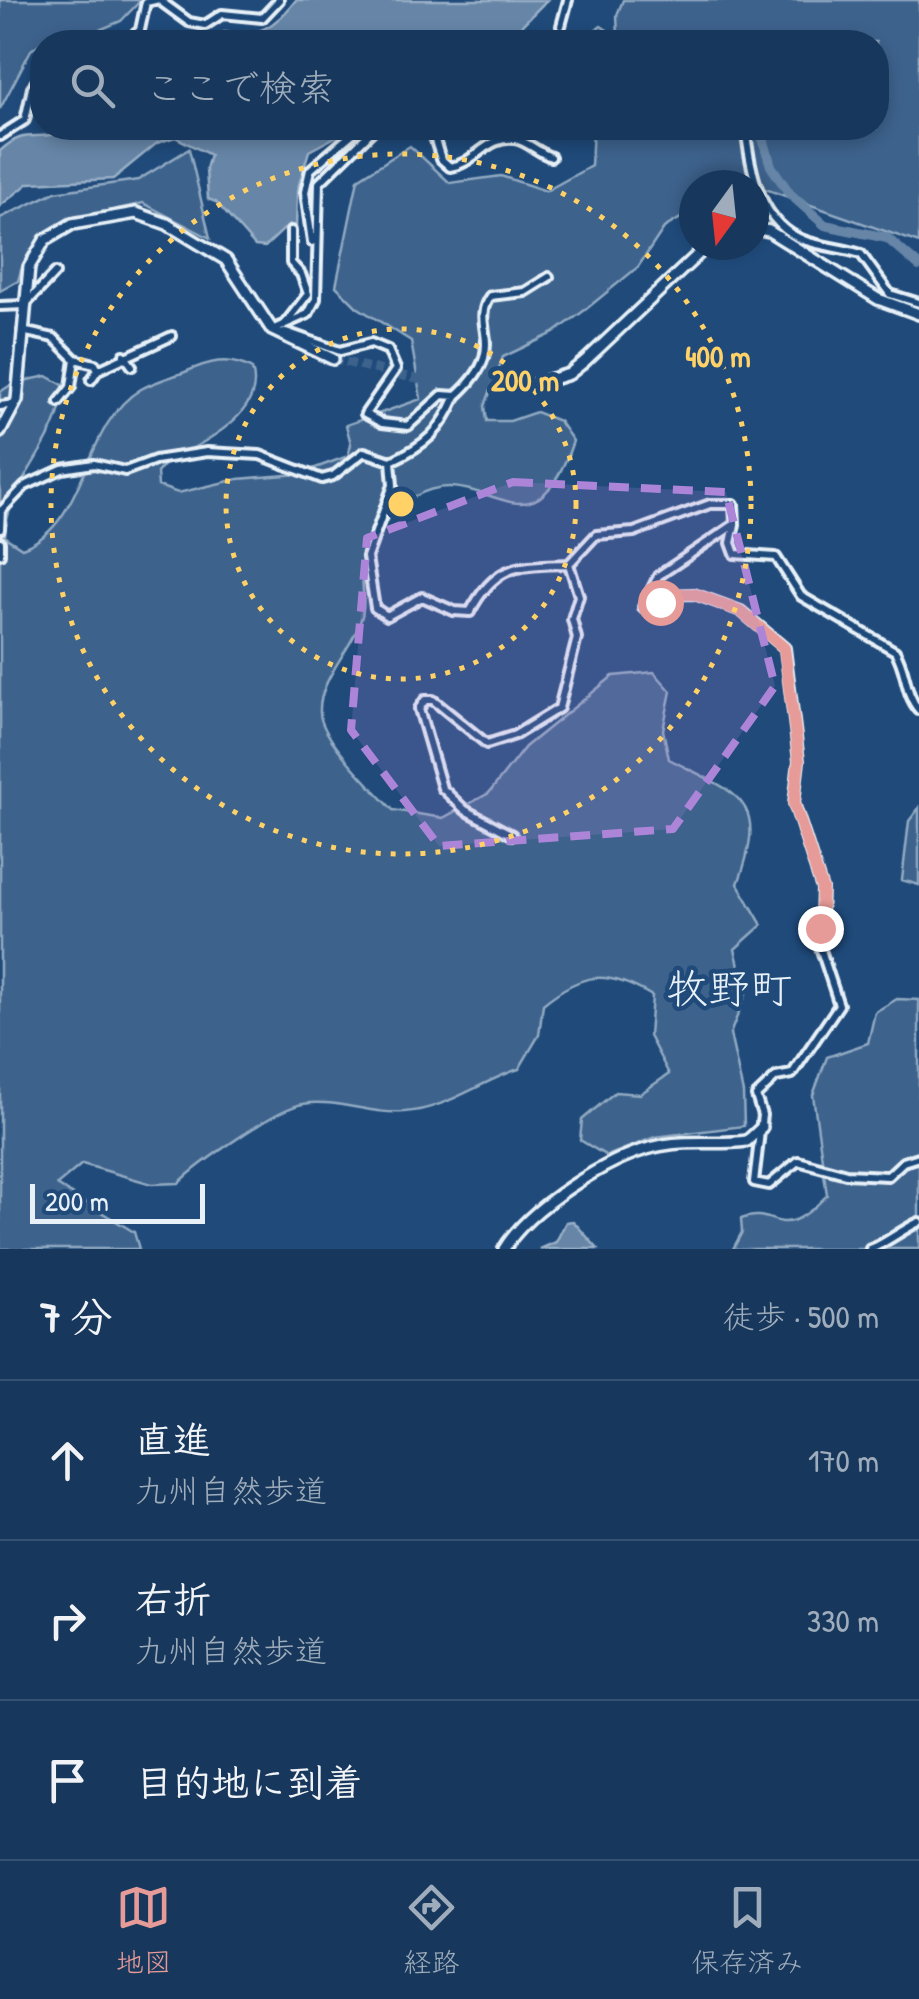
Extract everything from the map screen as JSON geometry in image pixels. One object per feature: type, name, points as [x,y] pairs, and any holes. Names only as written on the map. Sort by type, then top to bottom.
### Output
[{"type":"street","points":[[140,30],[146,2],[157,0],[188,22],[204,26],[222,14],[262,18],[279,0]]},
{"type":"street","points":[[560,26],[568,0]]},
{"type":"street","points":[[0,136],[25,120],[30,97]]},
{"type":"street","points":[[315,248],[305,192],[310,170],[344,140]]},
{"type":"street","points":[[278,328],[308,314],[316,298],[319,183],[362,140]]},
{"type":"street","points":[[435,140],[441,159],[450,168],[465,164],[480,150],[505,140]]},
{"type":"street","points":[[520,140],[551,157]]},
{"type":"street","points":[[748,140],[760,198],[788,230],[804,240],[861,254],[890,294],[919,303]]},
{"type":"street","points":[[0,432],[16,404],[22,306],[29,266],[45,240],[72,224],[136,213],[215,250],[278,328],[333,359]]},
{"type":"street","points":[[278,328],[308,294],[301,274],[291,264],[291,231]]},
{"type":"street","points":[[769,231],[878,300],[919,314]]},
{"type":"street","points":[[533,385],[569,374],[586,362],[692,260]]},
{"type":"street","points":[[0,306],[22,306],[54,273]]},
{"type":"street","points":[[0,529],[1,511],[25,486],[80,465],[126,471],[174,456],[236,450],[322,479],[333,476],[364,452],[391,461],[423,446],[436,434],[456,396],[478,372],[489,343],[482,316],[490,296],[526,292],[550,277]]},
{"type":"street","points":[[278,328],[340,350],[371,343],[388,350],[396,369],[365,414],[382,423],[408,426],[442,394],[456,396]]},
{"type":"street","points":[[21,331],[54,338],[75,358],[95,364],[98,370]]},
{"type":"street","points":[[92,380],[98,370],[124,356],[145,352],[172,336]]},
{"type":"street","points":[[124,356],[132,366]]},
{"type":"street","points":[[60,402],[71,387],[75,358]]},
{"type":"street","points":[[0,406],[16,404]]},
{"type":"street","points":[[391,461],[393,486],[368,557],[374,608],[380,612],[397,613],[422,597],[454,611],[470,612],[481,588],[508,570],[569,564],[596,536],[634,532],[725,501],[737,508],[731,543],[735,554],[776,557],[801,596],[895,651],[903,664],[909,696],[919,710]]},
{"type":"street","points":[[735,524],[658,576],[643,607],[654,614],[664,594],[694,594],[750,616],[786,653],[799,761],[794,804],[822,889],[820,947],[839,1005],[792,1074],[776,1077],[756,1096],[762,1127],[752,1175],[760,1186],[769,1185],[798,1162],[846,1174],[888,1176],[903,1162],[919,1157]]},
{"type":"street","points":[[0,542],[0,554]]},
{"type":"street","points":[[512,834],[466,810],[442,788],[419,709],[425,700],[433,700],[487,744],[514,736],[559,708],[577,638],[572,619],[578,596],[569,564]]},
{"type":"street","points":[[504,1249],[538,1210],[636,1152],[668,1144],[747,1141],[762,1127]]},
{"type":"street","points":[[870,1249],[878,1248],[891,1233],[919,1222]]},
{"type":"highlighted area","points":[[513,482],[726,492],[775,686],[673,829],[439,846],[351,730],[367,538]]},
{"type":"shaded area","points":[[0,0],[141,0],[121,21],[100,30],[30,30],[30,52],[0,109]]},
{"type":"shaded area","points":[[296,0],[547,0],[521,26],[524,30],[259,30],[281,17]]},
{"type":"shaded area","points":[[623,0],[919,0],[919,243],[769,190],[769,170],[679,170],[679,219],[664,228],[638,267],[554,333],[503,357],[485,406],[487,421],[510,421],[536,412],[559,421],[573,441],[557,478],[540,497],[523,503],[462,488],[439,488],[414,497],[397,509],[383,525],[364,562],[360,623],[324,689],[320,713],[339,750],[393,810],[443,818],[489,793],[525,747],[613,676],[654,672],[671,691],[663,730],[669,759],[730,791],[748,816],[747,855],[738,884],[762,925],[735,949],[746,994],[730,1034],[743,1093],[744,1126],[655,1137],[607,1156],[580,1140],[582,1120],[615,1092],[640,1094],[669,1074],[649,1036],[652,996],[609,978],[583,980],[543,1004],[539,1035],[519,1069],[448,1101],[404,1112],[303,1104],[257,1126],[179,1183],[152,1184],[82,1164],[57,1185],[134,1232],[139,1249],[0,1249],[0,392],[14,383],[47,376],[63,385],[54,424],[8,516],[5,537],[22,548],[44,536],[60,518],[106,426],[121,405],[146,386],[210,363],[235,362],[252,369],[254,386],[249,401],[226,427],[165,463],[157,473],[158,486],[178,493],[238,479],[299,474],[348,456],[351,444],[346,425],[421,399],[411,341],[357,307],[336,286],[358,179],[410,146],[450,183],[501,176],[546,191],[591,166],[592,140],[889,140],[889,30],[618,30],[617,15]]},
{"type":"shaded area","points":[[23,137],[166,140],[113,179],[29,183],[0,206],[0,151]]},
{"type":"shaded area","points":[[181,140],[330,140],[309,151],[297,191],[296,230],[284,229],[265,247],[255,246],[216,202],[208,199],[206,169],[210,155]]},
{"type":"shaded area","points":[[189,149],[210,238],[143,203],[82,217],[49,231],[26,259],[18,281],[0,291],[0,218],[55,192],[138,180]]},
{"type":"shaded area","points":[[919,808],[919,885],[902,880],[909,821]]},
{"type":"shaded area","points":[[897,999],[919,1000],[919,1249],[733,1249],[742,1232],[741,1219],[753,1216],[788,1222],[811,1210],[827,1195],[813,1095],[827,1057],[868,1043],[875,1012]]},
{"type":"shaded area","points":[[573,1221],[598,1249],[540,1249],[556,1242],[566,1222]]},
{"type":"waterway","points":[[763,140],[771,166],[790,194],[825,225],[887,238],[919,266]]},
{"type":"tunnel","points":[[333,359],[437,384],[533,385]]},
{"type":"district","name":"牧野町","points":[[729,988]]},
{"type":"route","points":[[660,602],[664,594],[674,592],[714,600],[750,616],[784,648],[799,761],[794,804],[822,889],[820,928]]}]
